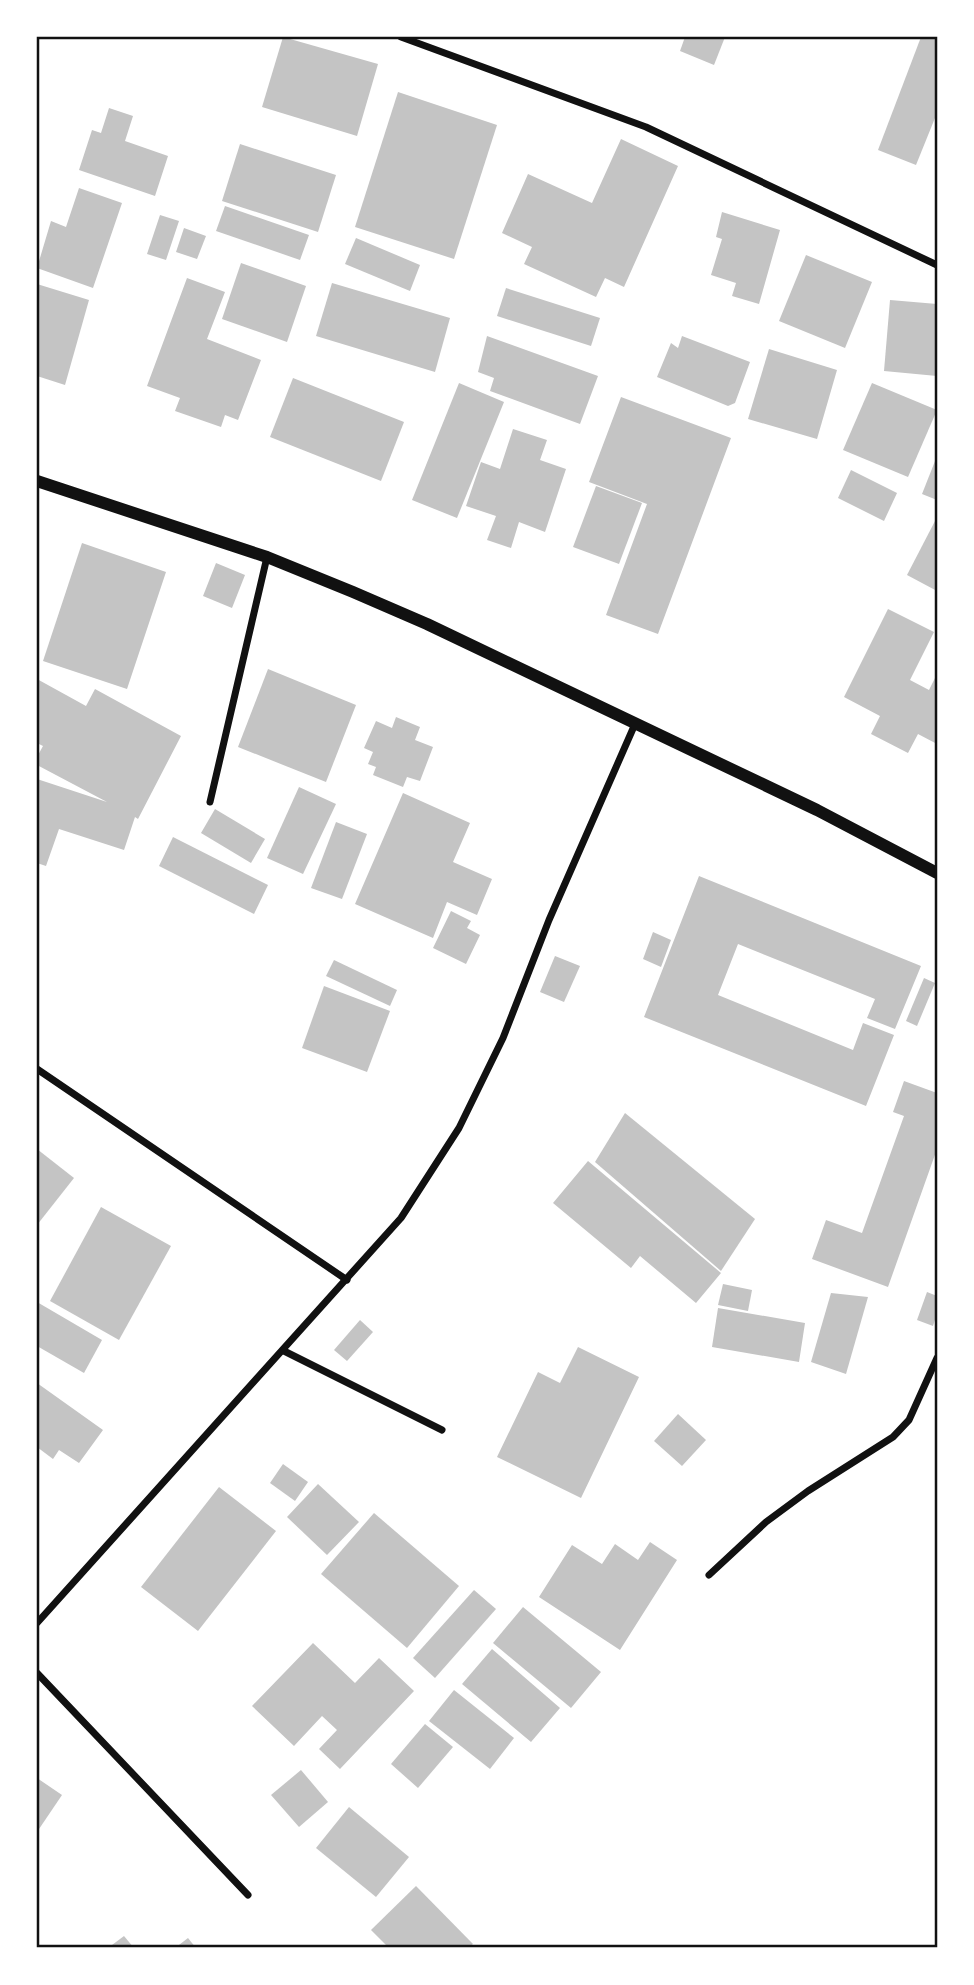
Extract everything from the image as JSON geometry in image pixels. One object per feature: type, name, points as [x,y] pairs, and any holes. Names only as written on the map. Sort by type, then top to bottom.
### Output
[{"type":"street","points":[[401,37],[646,127],[937,265]]},
{"type":"street","points":[[37,481],[267,558],[426,624],[817,810],[937,873]]},
{"type":"street","points":[[210,802],[267,558]]},
{"type":"street","points":[[37,1623],[401,1218],[459,1128],[503,1038],[549,920],[635,724]]},
{"type":"street","points":[[37,1069],[347,1280]]},
{"type":"street","points":[[284,1351],[442,1430]]},
{"type":"street","points":[[709,1575],[766,1522],[808,1491],[893,1437],[909,1420],[937,1358]]},
{"type":"street","points":[[37,1673],[248,1895]]},
{"type":"building","points":[[283,37],[378,64],[357,136],[262,107]]},
{"type":"building","points":[[685,37],[725,37],[714,65],[680,51]]},
{"type":"building","points":[[921,37],[937,37],[937,113],[916,165],[878,150]]},
{"type":"building","points":[[398,92],[497,125],[454,259],[355,227]]},
{"type":"building","points":[[109,108],[133,116],[125,141],[168,156],[155,196],[79,170],[92,130],[101,133]]},
{"type":"building","points":[[621,139],[678,166],[624,287],[605,278],[596,297],[524,264],[532,247],[502,233],[528,174],[592,203]]},
{"type":"building","points":[[240,144],[336,175],[318,232],[222,201]]},
{"type":"building","points":[[79,188],[122,203],[93,288],[37,268],[51,221],[66,227]]},
{"type":"building","points":[[225,206],[309,235],[300,260],[216,231]]},
{"type":"building","points":[[722,212],[780,230],[759,304],[732,296],[736,283],[711,275],[722,239],[716,237]]},
{"type":"building","points":[[160,215],[179,221],[166,260],[147,254]]},
{"type":"building","points":[[184,228],[206,236],[197,259],[176,252]]},
{"type":"building","points":[[356,238],[420,265],[410,291],[345,264]]},
{"type":"building","points":[[806,255],[872,282],[845,348],[779,321]]},
{"type":"building","points":[[241,263],[306,286],[287,342],[222,319]]},
{"type":"building","points":[[187,278],[225,292],[207,339],[261,360],[238,420],[225,415],[221,427],[175,411],[180,398],[147,386]]},
{"type":"building","points":[[332,283],[450,318],[435,372],[316,336]]},
{"type":"building","points":[[37,284],[89,300],[65,385],[37,376]]},
{"type":"building","points":[[506,288],[600,318],[591,346],[497,316]]},
{"type":"building","points":[[890,300],[937,304],[937,376],[884,371]]},
{"type":"building","points":[[487,336],[598,376],[580,424],[490,391],[494,378],[478,372]]},
{"type":"building","points":[[682,336],[750,362],[735,403],[728,406],[657,377],[671,343],[678,348]]},
{"type":"building","points":[[769,349],[837,370],[817,439],[748,419]]},
{"type":"building","points":[[293,378],[404,422],[381,481],[270,437]]},
{"type":"building","points":[[459,383],[504,402],[457,518],[412,500]]},
{"type":"building","points":[[872,383],[937,410],[908,477],[843,450]]},
{"type":"building","points":[[621,397],[731,438],[658,634],[606,615],[647,504],[589,482]]},
{"type":"building","points":[[513,429],[547,440],[540,460],[566,469],[545,532],[519,522],[511,548],[487,540],[496,516],[466,506],[481,462],[500,469]]},
{"type":"building","points":[[937,456],[937,500],[922,494]]},
{"type":"building","points":[[851,470],[897,493],[884,521],[838,498]]},
{"type":"building","points":[[596,486],[642,503],[619,564],[573,547]]},
{"type":"building","points":[[935,521],[937,523],[937,591],[907,575]]},
{"type":"building","points":[[82,543],[166,572],[127,689],[43,661]]},
{"type":"building","points":[[216,563],[245,575],[232,608],[203,596]]},
{"type":"building","points":[[888,609],[934,632],[910,680],[929,690],[937,674],[937,744],[918,734],[908,753],[871,734],[880,716],[844,697]]},
{"type":"building","points":[[268,669],[356,705],[326,782],[238,747]]},
{"type":"building","points":[[37,679],[86,706],[95,689],[181,736],[138,819],[135,817],[124,850],[59,829],[46,866],[37,863],[37,779],[107,802],[37,765],[37,757],[43,746],[37,743]]},
{"type":"building","points":[[396,717],[420,727],[415,740],[433,747],[420,781],[407,777],[403,787],[373,775],[376,767],[368,764],[373,752],[364,748],[376,721],[392,728]]},
{"type":"building","points":[[299,787],[336,804],[303,874],[267,858]]},
{"type":"building","points":[[403,793],[470,823],[453,862],[492,879],[477,915],[447,902],[433,938],[355,904]]},
{"type":"building","points":[[215,809],[265,839],[251,863],[201,833]]},
{"type":"building","points":[[336,822],[367,834],[342,899],[311,888]]},
{"type":"building","points":[[173,837],[268,885],[254,914],[159,866]]},
{"type":"building","points":[[699,876],[921,966],[895,1029],[867,1018],[875,999],[738,944],[718,995],[853,1050],[863,1023],[894,1035],[866,1106],[644,1017]]},
{"type":"building","points":[[451,911],[471,921],[467,928],[480,935],[466,964],[433,948]]},
{"type":"building","points":[[653,932],[671,940],[661,967],[643,959]]},
{"type":"building","points":[[555,956],[580,966],[564,1002],[540,992]]},
{"type":"building","points":[[334,960],[397,990],[390,1006],[326,976]]},
{"type":"building","points":[[924,978],[935,983],[917,1026],[906,1021]]},
{"type":"building","points":[[324,986],[390,1011],[367,1072],[302,1048]]},
{"type":"building","points":[[904,1081],[937,1093],[937,1149],[888,1287],[812,1259],[826,1220],[862,1233],[904,1116],[893,1112]]},
{"type":"building","points":[[625,1113],[755,1219],[721,1271],[595,1162]]},
{"type":"building","points":[[37,1149],[74,1178],[37,1225]]},
{"type":"building","points":[[588,1161],[721,1273],[696,1303],[640,1256],[631,1268],[553,1203]]},
{"type":"building","points":[[101,1207],[171,1246],[119,1340],[50,1301]]},
{"type":"building","points":[[723,1284],[752,1290],[748,1311],[718,1305]]},
{"type":"building","points":[[927,1292],[937,1296],[937,1313],[933,1326],[917,1320]]},
{"type":"building","points":[[831,1293],[868,1297],[846,1374],[811,1362]]},
{"type":"building","points":[[37,1302],[102,1340],[84,1373],[37,1346]]},
{"type":"building","points":[[718,1308],[805,1323],[799,1362],[712,1347]]},
{"type":"building","points":[[360,1320],[373,1332],[347,1361],[334,1350]]},
{"type":"building","points":[[578,1347],[639,1377],[581,1498],[497,1457],[538,1372],[560,1383]]},
{"type":"building","points":[[37,1383],[103,1430],[79,1463],[59,1450],[53,1459],[37,1447]]},
{"type":"building","points":[[678,1414],[706,1440],[682,1466],[654,1441]]},
{"type":"building","points":[[283,1464],[308,1482],[295,1501],[270,1483]]},
{"type":"building","points":[[318,1484],[359,1522],[327,1555],[287,1517]]},
{"type":"building","points":[[219,1487],[276,1531],[198,1631],[141,1587]]},
{"type":"building","points":[[374,1513],[459,1586],[407,1648],[321,1574]]},
{"type":"building","points":[[650,1542],[677,1560],[620,1650],[539,1597],[572,1545],[602,1564],[615,1544],[638,1560]]},
{"type":"building","points":[[474,1590],[496,1609],[435,1678],[413,1658]]},
{"type":"building","points":[[523,1607],[601,1672],[571,1708],[493,1643]]},
{"type":"building","points":[[313,1643],[355,1683],[379,1658],[414,1691],[340,1769],[319,1749],[337,1730],[322,1716],[294,1746],[252,1706]]},
{"type":"building","points":[[492,1649],[560,1708],[531,1742],[462,1684]]},
{"type":"building","points":[[454,1690],[514,1738],[490,1769],[429,1721]]},
{"type":"building","points":[[425,1724],[453,1747],[418,1788],[391,1764]]},
{"type":"building","points":[[301,1770],[328,1802],[299,1827],[271,1795]]},
{"type":"building","points":[[37,1778],[62,1795],[37,1832]]},
{"type":"building","points":[[349,1807],[409,1857],[376,1897],[316,1848]]},
{"type":"building","points":[[416,1886],[473,1944],[468,1948],[389,1948],[371,1930]]},
{"type":"building","points":[[124,1936],[134,1948],[108,1948]]},
{"type":"building","points":[[188,1938],[196,1948],[175,1948]]}]
